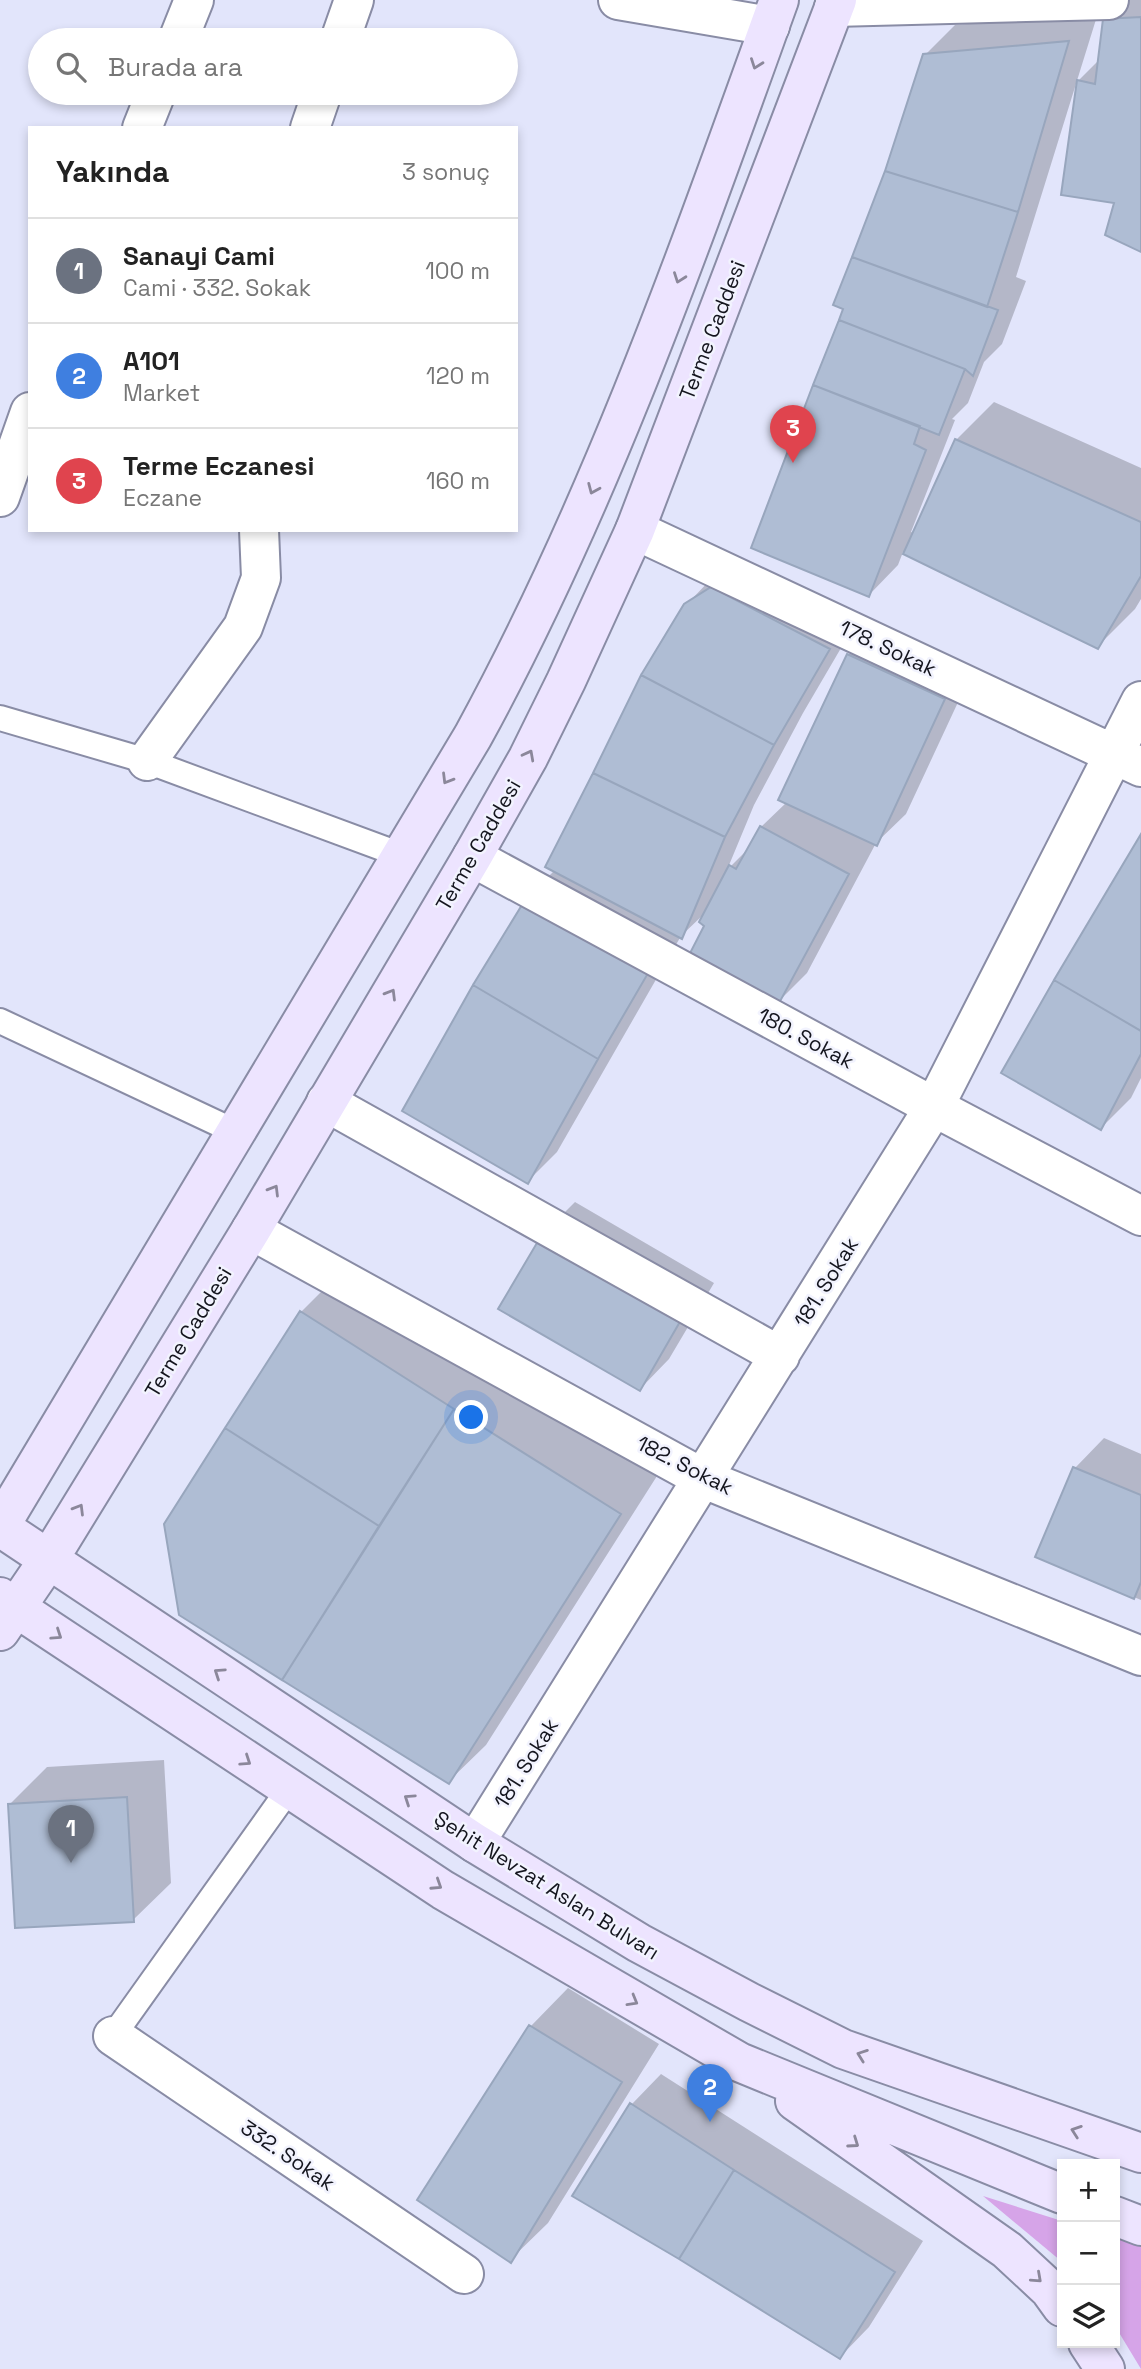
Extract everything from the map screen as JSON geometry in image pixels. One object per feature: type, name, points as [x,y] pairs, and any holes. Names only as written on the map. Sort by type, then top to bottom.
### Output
[{"type":"main road","name":"Terme Caddesi","points":[[6,1612],[49,1559],[251,1230],[472,858],[528,758],[635,530],[836,4]]},
{"type":"main road","points":[[0,1526],[473,736],[512,665],[586,504],[671,300],[775,13]]},
{"type":"main road","name":"Şehit Nevzat Aslan Bulvarı","points":[[0,1526],[475,1843],[639,1943],[843,2049],[1141,2153]]},
{"type":"main road","points":[[6,1612],[289,1789],[443,1890],[738,2062],[1007,2250],[1049,2289],[1057,2300]]},
{"type":"main road","points":[[738,2062],[1057,2192]]},
{"type":"main road","points":[[1120,2218],[1141,2227]]},
{"type":"main road","points":[[1091,2348],[1105,2369]]},
{"type":"street","points":[[183,28],[194,0]]},
{"type":"street","points":[[344,28],[354,0]]},
{"type":"street","points":[[618,0],[775,13]]},
{"type":"street","points":[[836,4],[1109,0]]},
{"type":"street","points":[[143,126],[151,105]]},
{"type":"street","points":[[311,126],[318,105]]},
{"type":"street","points":[[4,473],[28,417]]},
{"type":"street","name":"178. Sokak","points":[[635,530],[1128,760]]},
{"type":"street","points":[[147,761],[243,627],[261,578],[260,532]]},
{"type":"street","name":"181. Sokak","points":[[475,1843],[934,1107],[1128,760],[1141,701]]},
{"type":"street","name":"180. Sokak","points":[[472,858],[1141,1216]]},
{"type":"street","points":[[326,1102],[780,1356]]},
{"type":"street","name":"182. Sokak","points":[[251,1230],[704,1479],[1141,1656]]},
{"type":"street","name":"332. Sokak","points":[[113,2036],[464,2274]]},
{"type":"lane","points":[[0,719],[147,761],[401,855]]},
{"type":"lane","points":[[0,1021],[236,1132]]},
{"type":"lane","points":[[113,2036],[289,1789]]},
{"type":"shaded area","points":[[983,2196],[1057,2219],[1057,2258]]},
{"type":"shaded area","points":[[1120,2240],[1141,2246],[1141,2369],[1120,2334]]},
{"type":"building","points":[[1141,17],[1141,252],[1105,235],[1114,203],[1061,195],[1077,80],[1095,84],[1103,19]]},
{"type":"building","points":[[1069,41],[1018,212],[885,171],[923,54]]},
{"type":"building","points":[[885,171],[1018,212],[987,307],[852,257]]},
{"type":"building","points":[[852,257],[998,310],[973,376],[965,369],[839,320],[843,309],[833,305]]},
{"type":"building","points":[[839,320],[965,369],[939,435],[813,385]]},
{"type":"building","points":[[813,385],[920,426],[914,444],[926,450],[869,597],[751,548]]},
{"type":"building","points":[[955,439],[1141,522],[1141,576],[1098,649],[903,554]]},
{"type":"building","points":[[711,587],[830,649],[774,745],[641,675],[684,604]]},
{"type":"building","points":[[847,654],[945,699],[877,846],[778,800]]},
{"type":"building","points":[[641,675],[774,745],[725,837],[593,773]]},
{"type":"building","points":[[593,773],[725,837],[682,939],[545,867]]},
{"type":"building","points":[[760,826],[849,874],[778,1005],[688,957],[704,926],[699,922],[729,865],[736,869]]},
{"type":"building","points":[[1141,834],[1141,1031],[1054,980]]},
{"type":"building","points":[[528,895],[654,963],[598,1059],[473,985]]},
{"type":"building","points":[[1054,980],[1141,1031],[1141,1054],[1101,1130],[1001,1073]]},
{"type":"building","points":[[473,985],[598,1059],[528,1184],[402,1111]]},
{"type":"building","points":[[544,1231],[685,1313],[640,1391],[498,1309]]},
{"type":"building","points":[[300,1311],[454,1409],[379,1526],[225,1428]]},
{"type":"building","points":[[454,1409],[621,1514],[449,1784],[282,1680]]},
{"type":"building","points":[[225,1428],[379,1526],[282,1680],[179,1615],[164,1524]]},
{"type":"building","points":[[1073,1467],[1141,1495],[1141,1582],[1134,1599],[1035,1557]]},
{"type":"building","points":[[127,1797],[134,1922],[15,1928],[8,1804]]},
{"type":"building","points":[[529,2025],[622,2082],[511,2263],[417,2200]]},
{"type":"building","points":[[630,2103],[734,2170],[679,2259],[572,2196]]},
{"type":"building","points":[[734,2170],[895,2272],[840,2359],[679,2259]]},
{"type":"place","name":"Terme Eczanesi","points":[[793,463]]},
{"type":"place","name":"Sanayi Cami","points":[[71,1863]]},
{"type":"place","name":"A101","points":[[710,2122]]}]
